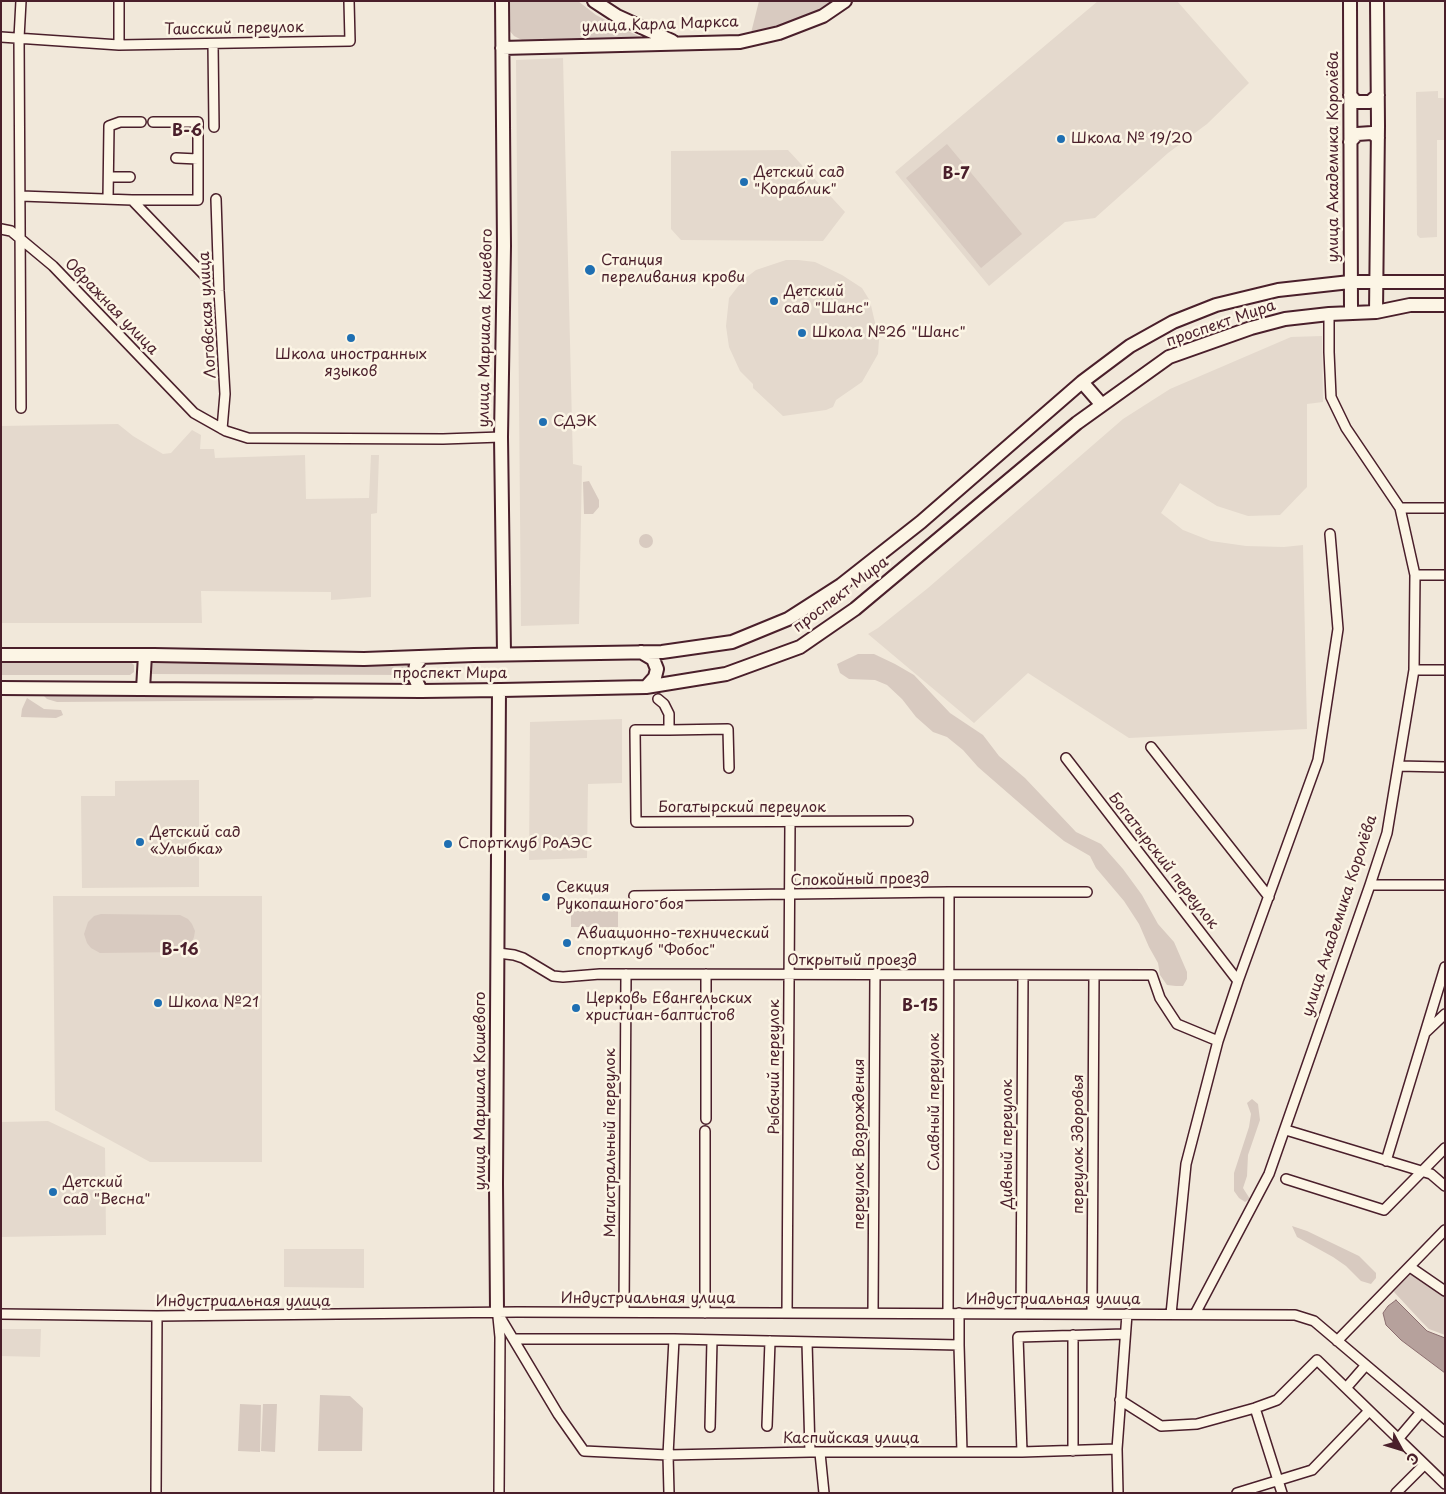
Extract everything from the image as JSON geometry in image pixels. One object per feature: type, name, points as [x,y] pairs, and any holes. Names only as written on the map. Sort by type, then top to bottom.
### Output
[{"type":"main road","name":"улица Маршала Кошевого","points":[[504,1],[504,246],[501,437],[506,654]]},
{"type":"main road","points":[[594,1],[617,16],[673,42],[740,42],[779,33],[823,16],[845,1]]},
{"type":"main road","name":"улица Карла Маркса","points":[[504,47],[739,39],[778,31],[823,14],[840,1]]},
{"type":"main road","name":"улица Академика Королёва","points":[[1350,1],[1351,312]]},
{"type":"main road","points":[[1376,312],[1377,1]]},
{"type":"main road","points":[[504,47],[506,654]]},
{"type":"main road","points":[[1350,95],[1356,102],[1370,102],[1378,94]]},
{"type":"main road","points":[[1350,142],[1356,134],[1372,133],[1378,138]]},
{"type":"main road","name":"проспект Мира","points":[[1,656],[145,655],[364,659],[506,654],[662,652],[732,642],[788,619],[841,585],[921,522],[1082,382],[1130,346],[1172,322],[1216,304],[1278,290],[1350,282],[1445,282]]},
{"type":"main road","name":"проспект Мира","points":[[1,688],[500,690],[646,687],[726,674],[800,646],[855,610],[1077,423],[1169,357],[1251,328],[1285,319],[1351,312],[1376,312],[1410,305],[1445,305]]},
{"type":"main road","points":[[1082,382],[1102,405]]},
{"type":"main road","points":[[641,652],[654,659],[657,669],[655,677],[646,687]]},
{"type":"main road","points":[[143,689],[145,655]]},
{"type":"main road","points":[[421,691],[414,676],[416,665],[422,657]]},
{"type":"main road","name":"улица Маршала Кошевого","points":[[499,1312],[496,1183],[500,690]]},
{"type":"street","points":[[20,1],[21,408]]},
{"type":"street","points":[[119,1],[119,45]]},
{"type":"street","name":"Таисский переулок","points":[[1,37],[119,45],[350,41],[349,1]]},
{"type":"street","points":[[213,44],[214,127]]},
{"type":"street","points":[[108,199],[109,126],[120,122],[141,122]]},
{"type":"street","points":[[21,196],[198,200],[198,122],[153,122]]},
{"type":"street","points":[[176,158],[198,159]]},
{"type":"street","points":[[109,177],[130,177]]},
{"type":"street","name":"Логовская улица","points":[[216,199],[225,394],[222,429]]},
{"type":"street","name":"Логовская улица","points":[[132,200],[207,278]]},
{"type":"street","name":"Овражная улица","points":[[1,229],[11,231],[53,266],[194,413],[222,429],[248,438],[443,439],[501,437]]},
{"type":"street","name":"улица Академика Королёва","points":[[1195,1314],[1269,1174],[1286,1130],[1370,885],[1387,833],[1414,670],[1415,576],[1400,508],[1346,428],[1331,396],[1329,314]]},
{"type":"street","points":[[1400,508],[1445,508]]},
{"type":"street","points":[[1171,1314],[1186,1164],[1218,1040],[1318,760],[1338,629],[1330,534]]},
{"type":"street","points":[[1415,576],[1445,575]]},
{"type":"street","points":[[1414,670],[1445,670]]},
{"type":"street","points":[[658,700],[664,704],[669,714],[669,730],[728,729],[729,768]]},
{"type":"street","name":"Богатырский переулок","points":[[669,730],[635,730],[636,822],[908,821]]},
{"type":"street","points":[[1151,747],[1269,897]]},
{"type":"street","name":"Богатырский переулок","points":[[1066,758],[1238,981]]},
{"type":"street","points":[[1398,766],[1445,767]]},
{"type":"street","name":"Рыбачий переулок","points":[[787,1313],[790,822]]},
{"type":"street","points":[[1370,885],[1445,885]]},
{"type":"street","name":"Славный переулок","points":[[948,1313],[950,892]]},
{"type":"street","name":"Спокойный проезд","points":[[634,896],[1087,892]]},
{"type":"street","name":"Открытый проезд","points":[[499,953],[523,958],[552,976],[563,977],[600,974],[1152,975],[1160,998],[1177,1024],[1218,1040]]},
{"type":"street","points":[[1386,1161],[1445,967]]},
{"type":"street","name":"Магистральный переулок","points":[[624,1312],[626,974]]},
{"type":"street","points":[[706,974],[706,1119]]},
{"type":"street","name":"переулок Возрождения","points":[[873,1313],[875,974]]},
{"type":"street","name":"Дивный переулок","points":[[1021,1314],[1022,975]]},
{"type":"street","name":"переулок Здоровья","points":[[1092,1314],[1094,975]]},
{"type":"street","points":[[1423,1035],[1445,1014]]},
{"type":"street","points":[[1286,1130],[1431,1174],[1445,1186]]},
{"type":"street","points":[[704,1312],[705,1131]]},
{"type":"street","points":[[1286,1179],[1384,1210],[1445,1148]]},
{"type":"street","points":[[1338,1341],[1445,1230]]},
{"type":"street","points":[[1410,1267],[1445,1291]]},
{"type":"street","points":[[499,1312],[514,1339],[674,1339],[959,1345]]},
{"type":"street","name":"улица Маршала Кошевого","points":[[499,1312],[499,1493]]},
{"type":"street","name":"Индустриальная улица","points":[[1,1314],[157,1316],[704,1312],[1295,1315],[1314,1320],[1445,1432]]},
{"type":"street","points":[[959,1313],[962,1452]]},
{"type":"street","points":[[1118,1493],[1117,1449],[1127,1314]]},
{"type":"street","points":[[156,1493],[157,1316]]},
{"type":"street","points":[[1022,1452],[1018,1337],[1125,1334]]},
{"type":"street","points":[[1073,1335],[1073,1450]]},
{"type":"street","name":"Каспийская улица","points":[[514,1339],[558,1414],[584,1451],[668,1454],[1022,1452],[1117,1449]]},
{"type":"street","points":[[669,1493],[668,1454],[674,1339]]},
{"type":"street","points":[[710,1427],[712,1340]]},
{"type":"street","points":[[768,1426],[770,1341]]},
{"type":"street","points":[[807,1342],[810,1452]]},
{"type":"street","points":[[1120,1400],[1161,1426],[1197,1424],[1277,1400],[1317,1360],[1445,1484]]},
{"type":"street","points":[[1346,1388],[1366,1365]]},
{"type":"street","points":[[1255,1408],[1282,1493]]},
{"type":"street","points":[[1237,1493],[1312,1470],[1369,1411]]},
{"type":"street","points":[[1398,1439],[1420,1412]]},
{"type":"street","points":[[820,1453],[824,1493]]},
{"type":"street","points":[[1396,1493],[1424,1464]]},
{"type":"shaded area","points":[[508,1],[578,1],[596,15],[643,38],[522,40],[514,36],[509,30]]},
{"type":"shaded area","points":[[759,1],[833,1],[797,22],[751,33]]},
{"type":"shaded area","name":"Школа № 19/20","points":[[1098,1],[1177,1],[1249,83],[1207,124],[1168,153],[1095,218],[1065,222],[989,286],[895,172]]},
{"type":"shaded area","points":[[563,58],[573,464],[582,466],[579,624],[521,626],[516,60]]},
{"type":"shaded area","points":[[1438,91],[1438,98],[1445,98],[1445,140],[1437,140],[1437,237],[1420,238],[1417,235],[1416,92]]},
{"type":"shaded area","points":[[947,144],[1022,234],[981,268],[906,178]]},
{"type":"shaded area","name":"Детский сад \"Кораблик\"","points":[[788,150],[845,212],[823,241],[681,240],[671,229],[671,151]]},
{"type":"shaded area","name":"Школа №26 \"Шанс\"","points":[[786,260],[815,262],[842,275],[862,288],[870,301],[879,340],[878,354],[862,382],[836,400],[833,407],[826,410],[783,416],[753,388],[753,384],[740,371],[729,347],[726,326],[729,298],[743,280],[756,270]]},
{"type":"shaded area","points":[[1322,336],[1323,402],[1307,404],[1307,487],[1280,515],[1248,516],[1217,506],[1180,483],[1161,513],[1183,530],[1211,541],[1246,546],[1284,547],[1303,545],[1307,729],[1129,738],[1028,673],[974,723],[868,634],[928,588],[1123,419],[1170,389],[1291,337]]},
{"type":"shaded area","points":[[118,424],[133,436],[163,454],[171,453],[192,430],[201,435],[200,449],[214,449],[215,458],[305,455],[306,499],[369,498],[371,455],[379,455],[377,513],[371,514],[371,597],[331,600],[331,592],[201,591],[202,623],[1,623],[1,426]]},
{"type":"shaded area","points":[[589,481],[599,500],[599,507],[593,514],[584,514],[583,482]]},
{"type":"shaded area","points":[[646,534],[651,536],[653,541],[651,546],[646,548],[641,546],[639,541],[641,536]]},
{"type":"shaded area","points":[[858,654],[874,654],[914,675],[950,713],[983,735],[999,756],[1025,778],[1076,832],[1101,844],[1123,869],[1142,895],[1158,924],[1174,942],[1187,972],[1187,979],[1183,986],[1167,985],[1160,975],[1158,963],[1139,924],[1124,901],[1096,868],[1090,856],[1064,841],[1047,827],[978,767],[963,750],[947,737],[933,732],[916,717],[902,699],[887,685],[875,680],[849,679],[840,673],[837,664]]},
{"type":"shaded area","points":[[150,661],[413,661],[412,675],[150,674]]},
{"type":"shaded area","points":[[1,662],[131,662],[134,665],[134,672],[130,675],[1,675]]},
{"type":"shaded area","points":[[324,691],[312,700],[57,702],[47,699],[41,693]]},
{"type":"shaded area","points":[[27,698],[44,709],[61,710],[63,715],[56,718],[21,717]]},
{"type":"shaded area","points":[[622,719],[622,783],[588,784],[587,858],[529,860],[530,722]]},
{"type":"shaded area","name":"Детский сад «Улыбка»","points":[[199,780],[199,887],[82,888],[81,796],[115,796],[115,781]]},
{"type":"shaded area","name":"Школа №21","points":[[53,896],[262,896],[262,1162],[150,1162],[55,1110]]},
{"type":"shaded area","points":[[571,902],[618,902],[618,927],[571,927]]},
{"type":"shaded area","points":[[101,914],[180,915],[188,919],[192,924],[195,931],[194,937],[191,944],[183,952],[100,953],[91,948],[84,934],[88,922],[94,916]]},
{"type":"shaded area","points":[[1252,1099],[1258,1104],[1260,1120],[1248,1155],[1247,1176],[1243,1188],[1250,1199],[1245,1202],[1234,1191],[1234,1173],[1249,1127],[1251,1114],[1247,1103]]},
{"type":"shaded area","name":"Детский сад \"Весна\"","points":[[48,1121],[105,1148],[106,1235],[1,1237],[1,1122]]},
{"type":"shaded area","points":[[1292,1226],[1307,1231],[1359,1256],[1376,1273],[1376,1278],[1371,1284],[1361,1281],[1346,1266],[1333,1257],[1297,1237]]},
{"type":"shaded area","points":[[284,1249],[364,1249],[364,1288],[284,1287]]},
{"type":"shaded area","points":[[1409,1274],[1412,1274],[1445,1296],[1445,1335],[1429,1329],[1394,1292],[1395,1287]]},
{"type":"shaded area","points":[[1396,1300],[1427,1331],[1445,1338],[1445,1373],[1401,1340],[1386,1325],[1383,1313]]},
{"type":"shaded area","points":[[1,1329],[41,1329],[40,1357],[1,1356]]},
{"type":"shaded area","points":[[320,1395],[350,1396],[363,1408],[362,1451],[318,1451]]},
{"type":"shaded area","points":[[240,1404],[261,1405],[260,1452],[238,1451]]},
{"type":"shaded area","points":[[263,1404],[277,1404],[275,1452],[261,1451]]},
{"type":"place","name":"Школа № 19/20","points":[[1061,139]]},
{"type":"place","name":"Детский сад \"Кораблик\"","points":[[744,182]]},
{"type":"place","name":"Станция переливания крови","points":[[590,270]]},
{"type":"place","name":"Детский сад \"Шанс\"","points":[[774,301]]},
{"type":"place","name":"Школа №26 \"Шанс\"","points":[[802,333]]},
{"type":"place","name":"Школа иностранных языков","points":[[351,338]]},
{"type":"place","name":"СДЭК","points":[[543,422]]},
{"type":"place","name":"Детский сад «Улыбка»","points":[[140,842]]},
{"type":"place","name":"Спортклуб РоАЭС","points":[[448,844]]},
{"type":"place","name":"Секция Рукопашного боя","points":[[546,897]]},
{"type":"place","name":"Авиационно-технический спортклуб \"Фобос\"","points":[[567,943]]},
{"type":"place","name":"Школа №21","points":[[158,1003]]},
{"type":"place","name":"Церковь Евангельских христиан-баптистов","points":[[576,1008]]},
{"type":"place","name":"Детский сад \"Весна\"","points":[[53,1192]]},
{"type":"district","name":"В-6","points":[[187,132]]},
{"type":"district","name":"В-7","points":[[956,175]]},
{"type":"district","name":"В-16","points":[[180,951]]},
{"type":"district","name":"В-15","points":[[920,1007]]}]
